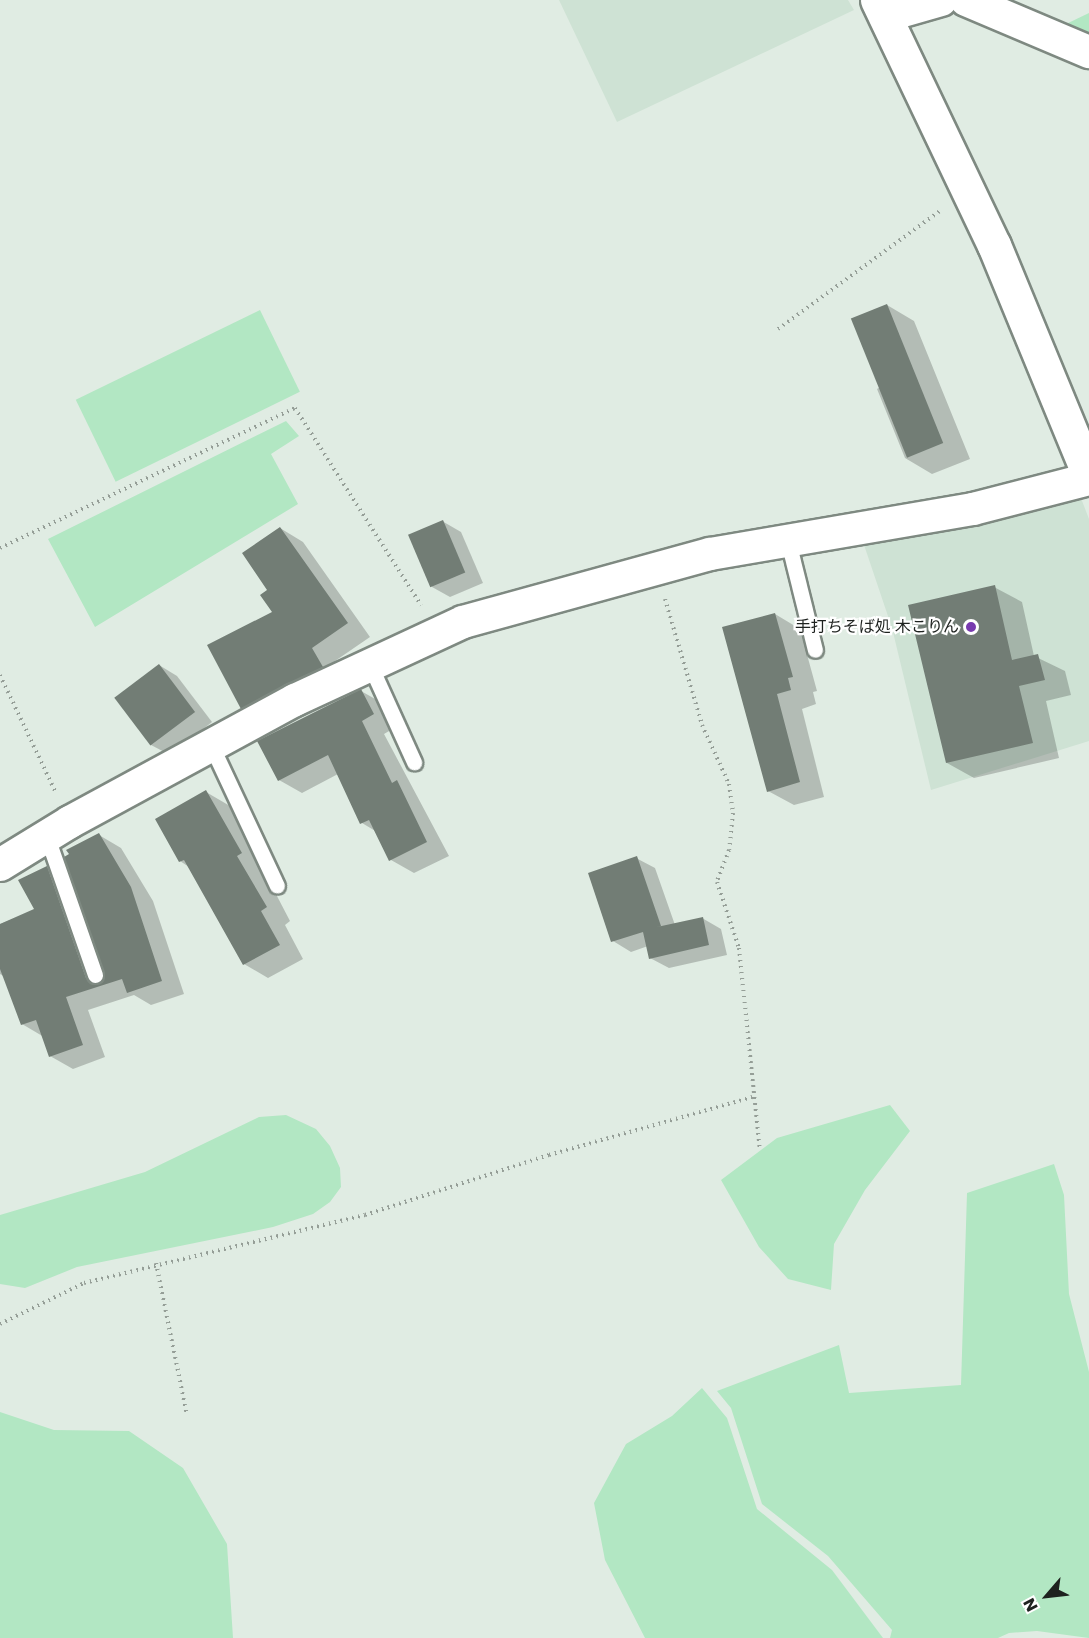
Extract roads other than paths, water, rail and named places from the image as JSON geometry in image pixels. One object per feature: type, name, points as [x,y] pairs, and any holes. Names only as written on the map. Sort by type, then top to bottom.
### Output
[{"type":"street","points":[[0,866],[58,830],[295,700],[463,622],[710,554],[973,509],[1089,477],[994,245],[881,8],[942,0]]},
{"type":"street","points":[[966,0],[1089,52]]},
{"type":"lane","points":[[788,541],[815,650]]},
{"type":"lane","points":[[370,665],[414,762]]},
{"type":"lane","points":[[212,747],[277,886]]},
{"type":"lane","points":[[58,830],[95,975]]},
{"type":"place","name":"手打ちそば処 木こりん","points":[[971,627]]}]
